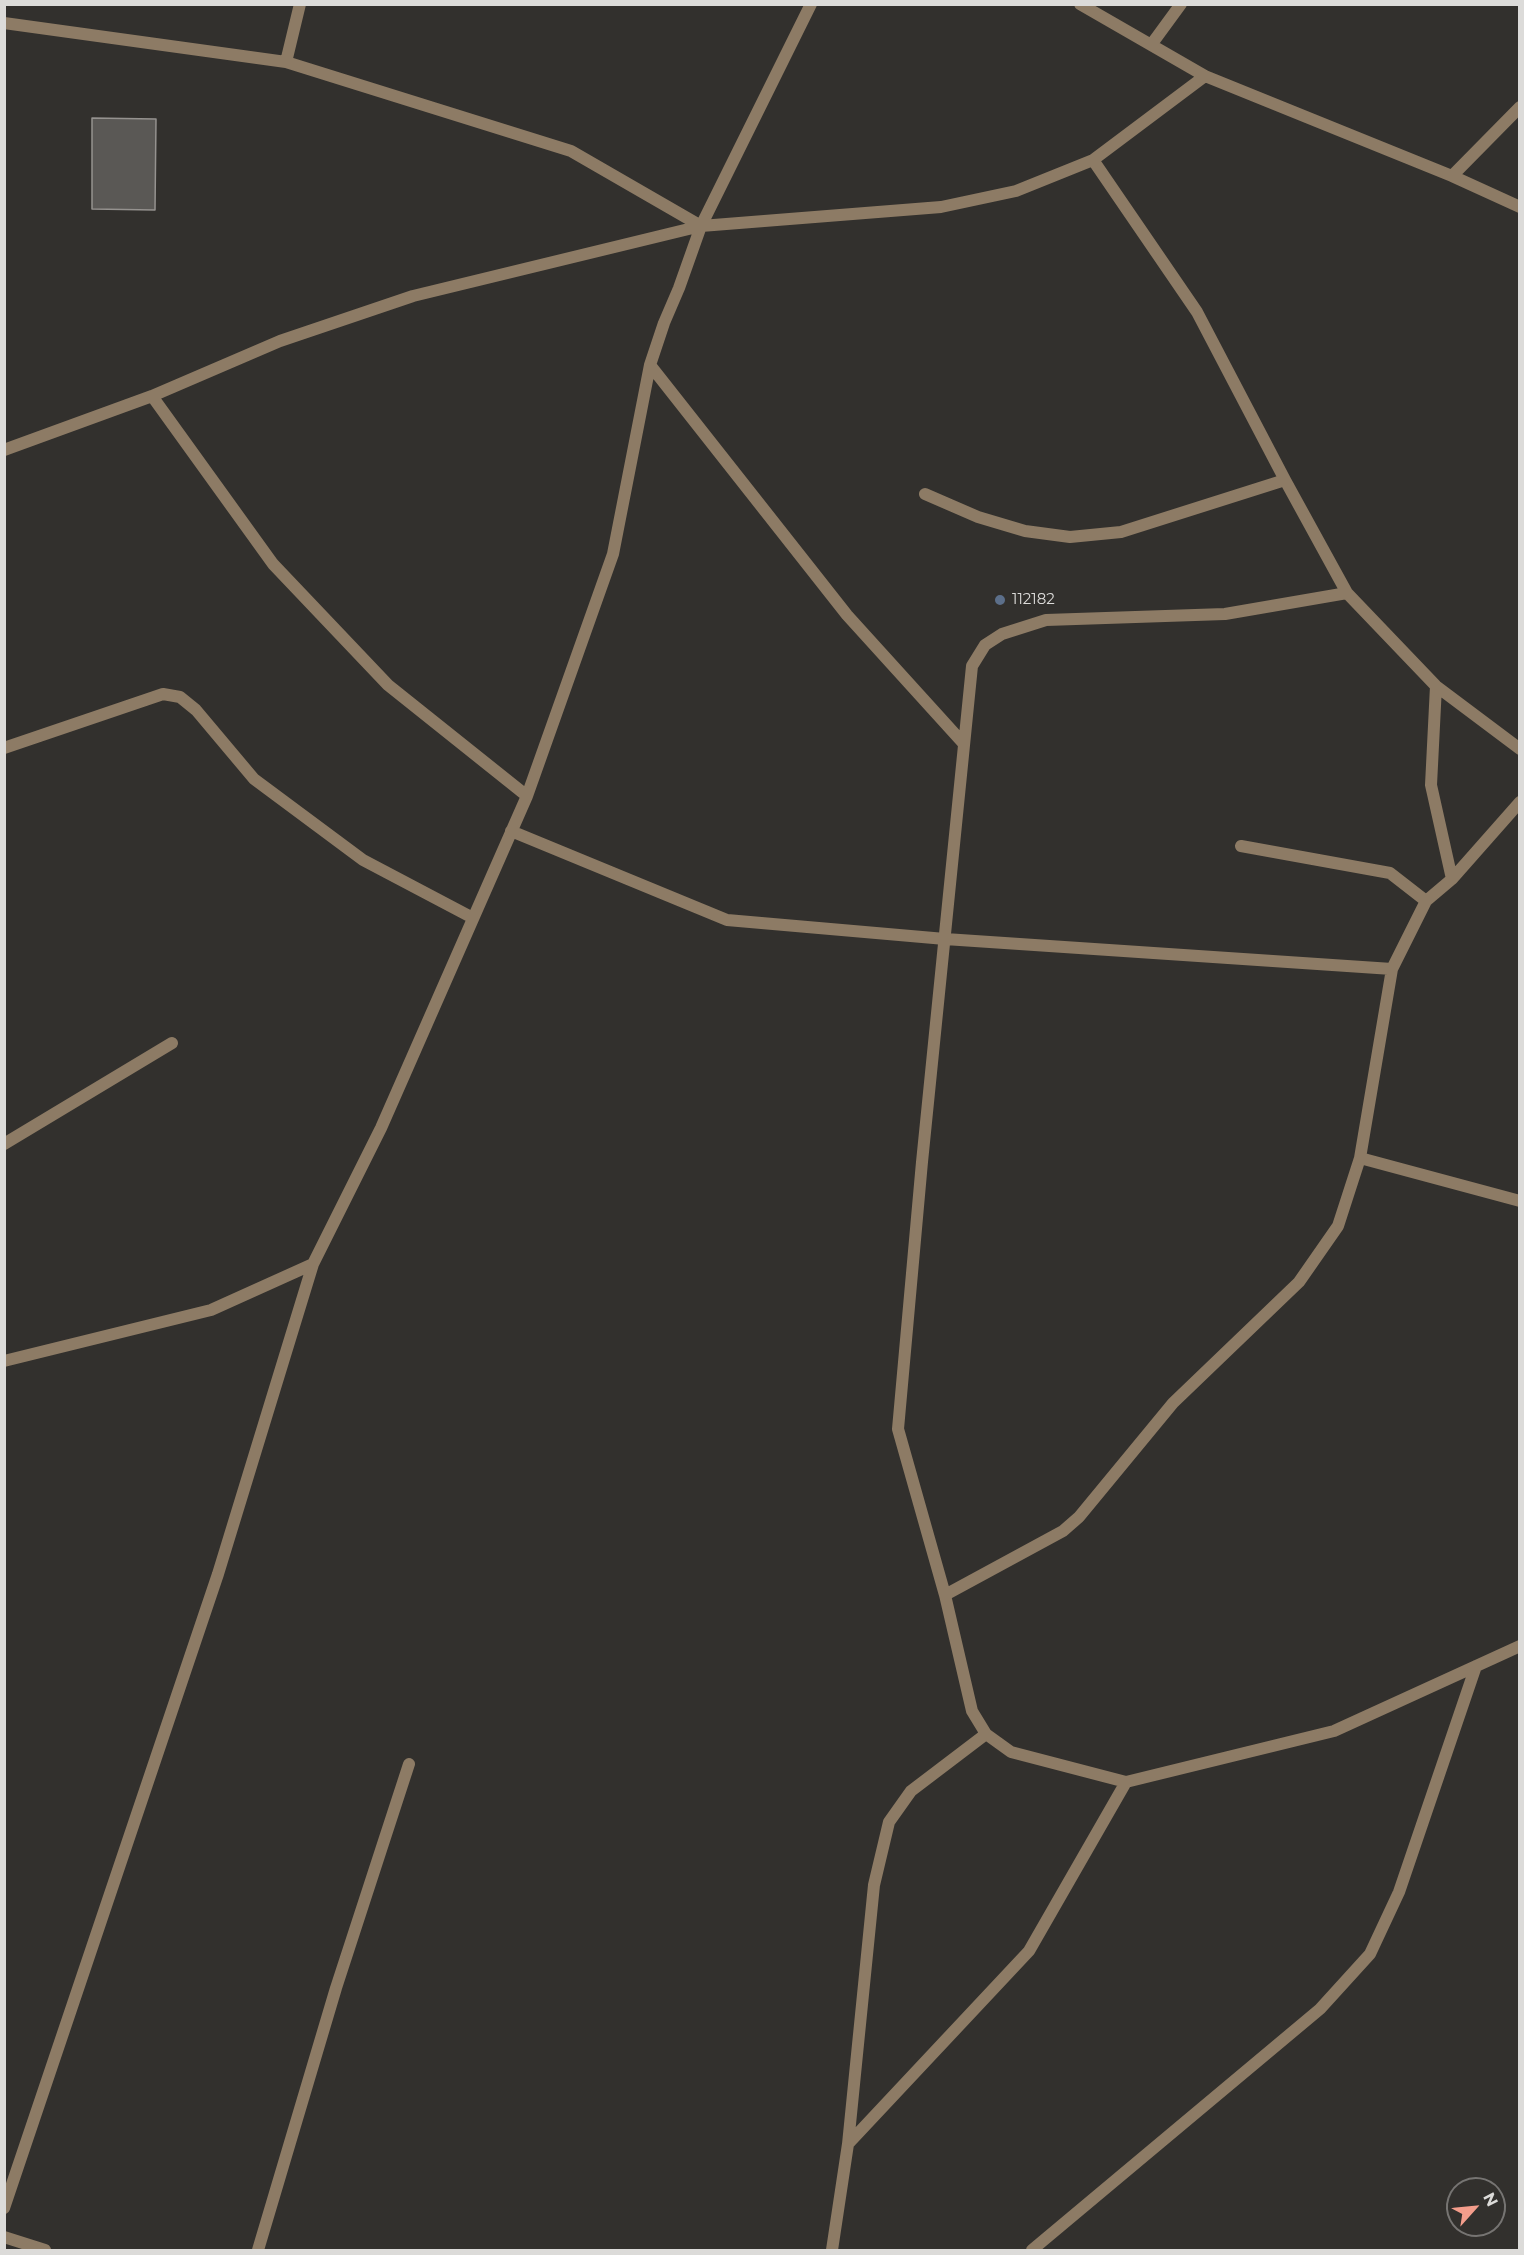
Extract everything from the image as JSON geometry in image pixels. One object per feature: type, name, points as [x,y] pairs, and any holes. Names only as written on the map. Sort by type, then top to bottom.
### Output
[{"type":"street","points":[[286,62],[300,4]]},
{"type":"street","points":[[4,2208],[218,1574],[313,1264],[381,1128],[526,796],[613,554],[650,365],[700,226],[812,4]]},
{"type":"street","points":[[1080,4],[1205,76],[1452,176],[1520,207]]},
{"type":"street","points":[[1151,45],[1181,4]]},
{"type":"street","points":[[4,23],[286,62],[571,151],[700,226]]},
{"type":"street","points":[[4,450],[152,396],[280,341],[413,297],[700,226],[941,207],[1016,191],[1093,160],[1205,76]]},
{"type":"street","points":[[1452,176],[1520,107]]},
{"type":"street","points":[[1093,160],[1197,312],[1347,593],[1436,686],[1520,748]]},
{"type":"street","points":[[650,365],[847,615],[964,744]]},
{"type":"street","points":[[152,396],[273,564],[388,685],[526,796]]},
{"type":"street","points":[[925,494],[978,517],[1025,531],[1070,537],[1121,532],[1285,480]]},
{"type":"street","points":[[1347,593],[1224,614],[1046,620],[1002,634],[985,645],[972,666],[922,1162],[898,1428],[945,1595],[972,1711],[986,1734],[1011,1752],[1126,1782],[1334,1731],[1520,1646]]},
{"type":"street","points":[[1436,686],[1431,785],[1452,879]]},
{"type":"street","points":[[4,748],[163,694],[180,697],[196,710],[254,779],[363,860],[472,918]]},
{"type":"street","points":[[945,1595],[1063,1531],[1079,1517],[1173,1402],[1299,1282],[1338,1226],[1360,1158],[1392,969],[1426,901],[1452,879],[1520,802]]},
{"type":"street","points":[[511,831],[728,920],[945,939],[1392,969]]},
{"type":"street","points":[[1241,846],[1390,873],[1426,901]]},
{"type":"street","points":[[4,1143],[172,1043]]},
{"type":"street","points":[[1360,1158],[1520,1201]]},
{"type":"street","points":[[4,1361],[212,1310],[313,1264]]},
{"type":"street","points":[[1032,2250],[1320,2009],[1370,1954],[1400,1892],[1476,1666]]},
{"type":"street","points":[[832,2250],[848,2144],[874,1885],[890,1822],[911,1791],[986,1734]]},
{"type":"street","points":[[258,2250],[336,1988],[410,1764]]},
{"type":"street","points":[[848,2144],[1029,1951],[1126,1782]]},
{"type":"street","points":[[4,2237],[45,2250]]},
{"type":"building","points":[[92,118],[156,119],[155,210],[92,209]]},
{"type":"place","name":"112182","points":[[1000,600]]}]
